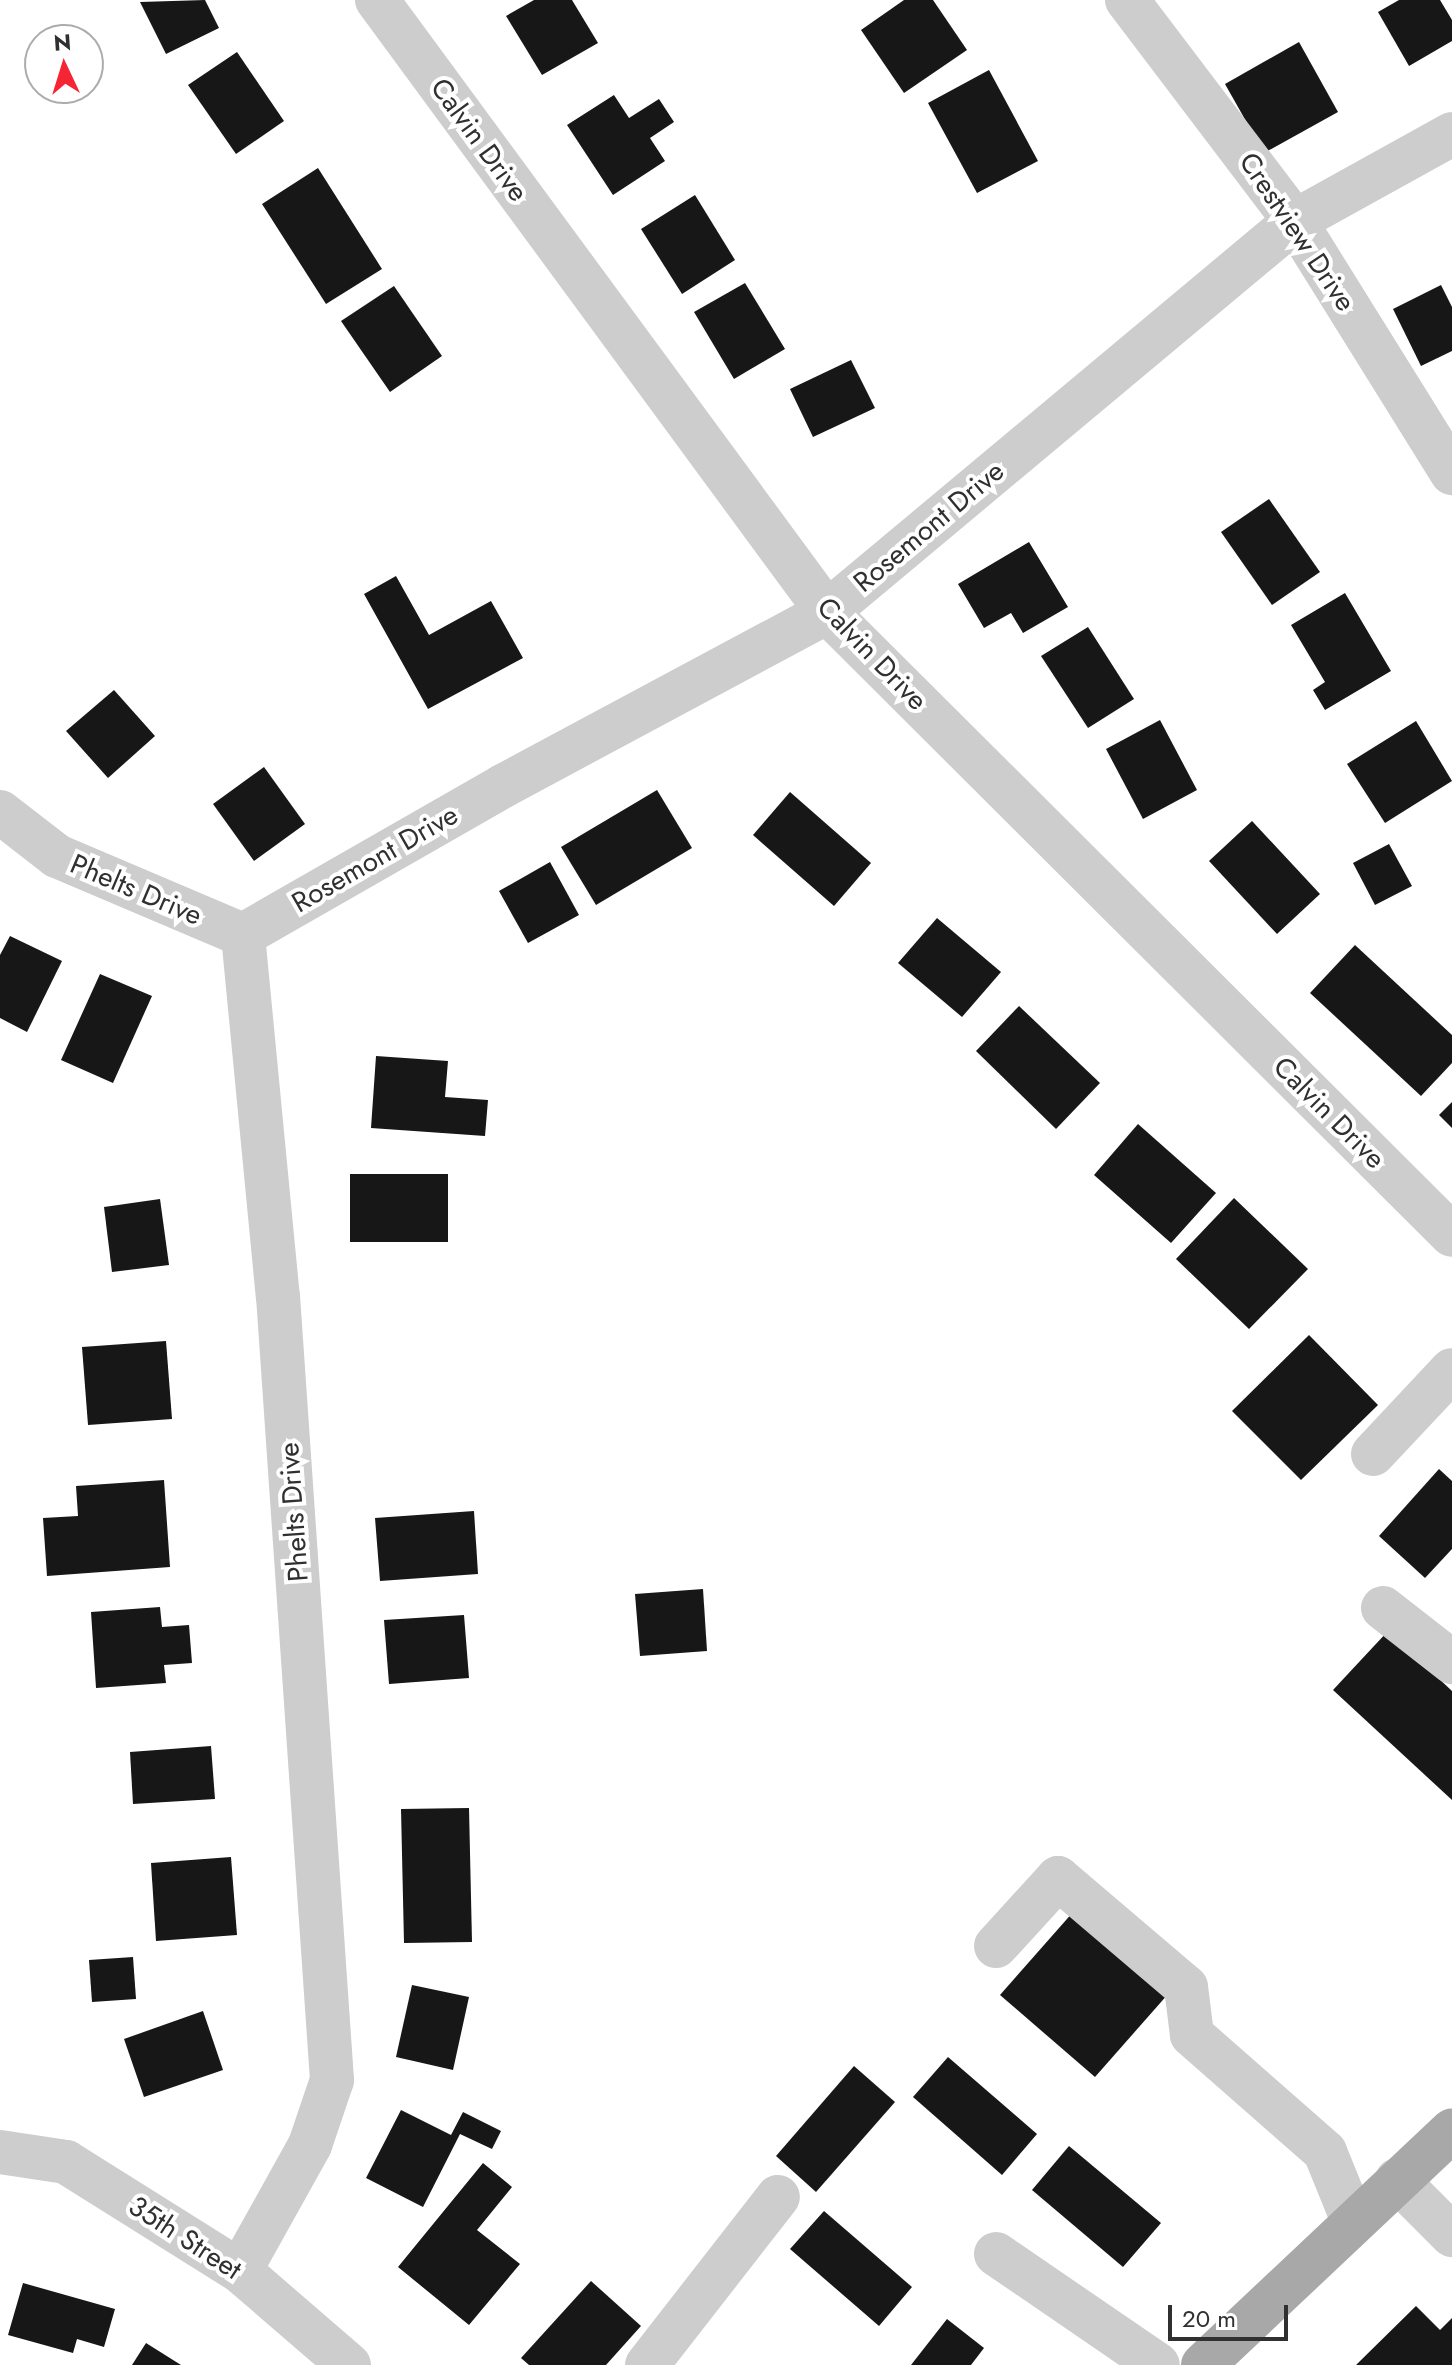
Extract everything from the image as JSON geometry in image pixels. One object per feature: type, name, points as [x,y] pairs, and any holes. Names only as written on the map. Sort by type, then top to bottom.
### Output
[{"type":"main road","points":[[1203,2365],[1452,2130]]},
{"type":"street","name":"Calvin Drive","points":[[377,0],[827,612],[1452,1235]]},
{"type":"street","name":"Crestview Drive","points":[[1127,0],[1295,221],[1452,473]]},
{"type":"street","name":"Rosemont Drive","points":[[243,935],[503,786],[827,612],[1295,221],[1452,134]]},
{"type":"street","name":"Phelts Drive","points":[[0,812],[57,856],[243,935],[278,1296],[332,2080],[310,2145],[240,2271]]},
{"type":"street","name":"Phelts Drive","points":[[0,855],[57,856]]},
{"type":"street","points":[[1373,1454],[1452,1370]]},
{"type":"street","points":[[1383,1608],[1452,1662]]},
{"type":"street","points":[[996,1946],[1058,1878],[1186,1987],[1192,2035],[1325,2152],[1353,2221]]},
{"type":"street","name":"35th Street","points":[[0,2152],[66,2162],[240,2271],[349,2365]]},
{"type":"street","points":[[1397,2180],[1452,2235]]},
{"type":"street","points":[[647,2365],[778,2197]]},
{"type":"street","points":[[996,2254],[1158,2365]]},
{"type":"building","points":[[205,0],[219,28],[166,54],[140,2]]},
{"type":"building","points":[[534,0],[572,0],[598,43],[542,75],[506,16]]},
{"type":"building","points":[[904,0],[933,0],[967,50],[904,93],[861,30]]},
{"type":"building","points":[[1399,0],[1440,0],[1452,20],[1452,41],[1409,66],[1378,12]]},
{"type":"building","points":[[1299,42],[1338,112],[1264,153],[1225,84]]},
{"type":"building","points":[[237,52],[284,121],[236,154],[188,85]]},
{"type":"building","points":[[989,70],[1038,161],[977,193],[928,103]]},
{"type":"building","points":[[614,95],[629,118],[659,99],[674,122],[650,138],[665,161],[613,195],[567,125]]},
{"type":"building","points":[[318,168],[382,269],[326,304],[262,204]]},
{"type":"building","points":[[695,195],[735,260],[682,294],[641,229]]},
{"type":"building","points":[[745,283],[785,349],[734,379],[694,312]]},
{"type":"building","points":[[1441,285],[1452,307],[1452,351],[1421,366],[1393,309]]},
{"type":"building","points":[[394,286],[442,356],[390,392],[341,321]]},
{"type":"building","points":[[851,360],[875,408],[813,437],[790,389]]},
{"type":"building","points":[[1269,499],[1320,572],[1272,605],[1221,532]]},
{"type":"building","points":[[1029,542],[1068,607],[1023,633],[1011,613],[984,628],[958,584]]},
{"type":"building","points":[[396,576],[429,635],[491,601],[523,658],[428,709],[364,594]]},
{"type":"building","points":[[1345,593],[1391,671],[1325,710],[1313,690],[1325,682],[1291,625]]},
{"type":"building","points":[[1088,627],[1134,699],[1088,728],[1041,656]]},
{"type":"building","points":[[114,690],[155,736],[108,778],[66,731]]},
{"type":"building","points":[[1160,720],[1197,790],[1143,819],[1106,749]]},
{"type":"building","points":[[1416,721],[1452,781],[1385,823],[1347,764]]},
{"type":"building","points":[[264,767],[305,824],[254,861],[213,804]]},
{"type":"building","points":[[657,790],[692,848],[596,905],[561,847]]},
{"type":"building","points":[[790,792],[871,863],[834,906],[753,835]]},
{"type":"building","points":[[1252,821],[1320,894],[1277,934],[1209,861]]},
{"type":"building","points":[[1389,844],[1412,886],[1375,905],[1353,863]]},
{"type":"building","points":[[550,862],[579,915],[528,943],[499,891]]},
{"type":"building","points":[[937,918],[1001,972],[962,1017],[898,963]]},
{"type":"building","points":[[10,936],[62,961],[27,1032],[0,1018],[0,955]]},
{"type":"building","points":[[1355,945],[1452,1035],[1452,1063],[1421,1096],[1310,993]]},
{"type":"building","points":[[100,974],[152,996],[113,1083],[61,1060]]},
{"type":"building","points":[[1019,1006],[1100,1083],[1056,1129],[976,1051]]},
{"type":"building","points":[[376,1056],[448,1061],[445,1097],[488,1100],[485,1136],[371,1128]]},
{"type":"building","points":[[1452,1102],[1452,1128],[1439,1115]]},
{"type":"building","points":[[1138,1124],[1216,1193],[1171,1243],[1094,1175]]},
{"type":"building","points":[[350,1174],[448,1174],[448,1242],[350,1242]]},
{"type":"building","points":[[1234,1198],[1308,1269],[1249,1329],[1176,1259]]},
{"type":"building","points":[[160,1199],[169,1265],[112,1272],[104,1207]]},
{"type":"building","points":[[1309,1335],[1378,1405],[1301,1480],[1232,1411]]},
{"type":"building","points":[[166,1341],[172,1419],[88,1425],[82,1347]]},
{"type":"building","points":[[1439,1469],[1452,1481],[1452,1549],[1425,1578],[1379,1536]]},
{"type":"building","points":[[164,1480],[170,1567],[47,1576],[43,1518],[78,1516],[76,1486]]},
{"type":"building","points":[[474,1511],[478,1574],[380,1581],[375,1518]]},
{"type":"building","points":[[703,1589],[707,1651],[640,1656],[635,1594]]},
{"type":"building","points":[[160,1607],[162,1627],[189,1625],[192,1663],[164,1665],[166,1683],[96,1688],[91,1612]]},
{"type":"building","points":[[464,1615],[469,1678],[389,1684],[384,1620]]},
{"type":"building","points":[[1388,1631],[1452,1691],[1452,1800],[1333,1690]]},
{"type":"building","points":[[211,1746],[215,1799],[133,1804],[130,1752]]},
{"type":"building","points":[[469,1808],[472,1942],[404,1943],[401,1809]]},
{"type":"building","points":[[231,1857],[237,1935],[156,1941],[151,1863]]},
{"type":"building","points":[[1074,1911],[1169,1993],[1095,2077],[1000,1995]]},
{"type":"building","points":[[133,1957],[136,1999],[92,2002],[89,1960]]},
{"type":"building","points":[[412,1985],[469,1997],[453,2070],[396,2057]]},
{"type":"building","points":[[203,2011],[223,2070],[144,2097],[124,2039]]},
{"type":"building","points":[[948,2057],[1037,2134],[1002,2175],[913,2097]]},
{"type":"building","points":[[854,2066],[895,2102],[816,2192],[776,2156]]},
{"type":"building","points":[[401,2110],[451,2135],[463,2112],[501,2131],[492,2149],[460,2134],[423,2207],[366,2178]]},
{"type":"building","points":[[1069,2146],[1161,2223],[1123,2267],[1032,2190]]},
{"type":"building","points":[[483,2163],[512,2187],[477,2230],[520,2264],[469,2325],[398,2267]]},
{"type":"building","points":[[824,2211],[912,2287],[879,2326],[790,2249]]},
{"type":"building","points":[[591,2281],[641,2326],[606,2365],[529,2365],[521,2358]]},
{"type":"building","points":[[23,2283],[115,2309],[104,2347],[77,2339],[73,2353],[8,2335]]},
{"type":"building","points":[[1416,2306],[1440,2330],[1452,2318],[1452,2365],[1356,2365]]},
{"type":"building","points":[[947,2319],[984,2348],[971,2365],[911,2365]]},
{"type":"building","points":[[146,2343],[181,2365],[132,2365]]}]
